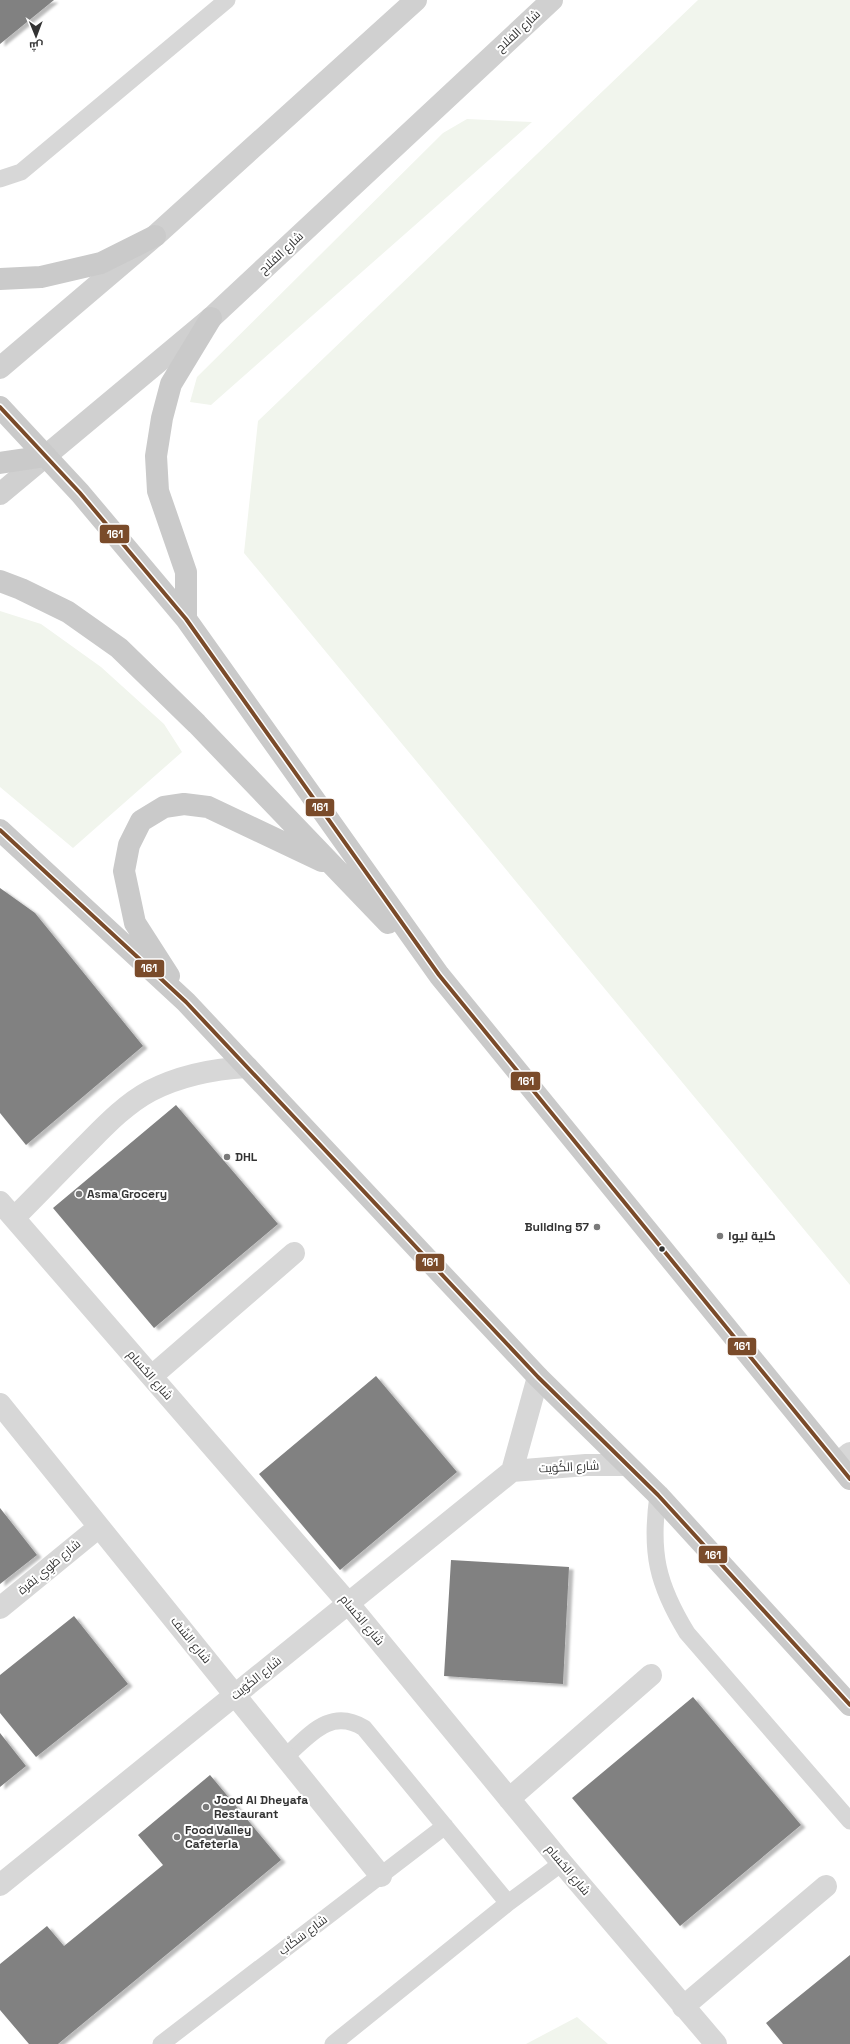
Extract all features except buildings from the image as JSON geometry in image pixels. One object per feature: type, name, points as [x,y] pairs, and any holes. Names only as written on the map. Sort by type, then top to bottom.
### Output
[{"type":"main road","points":[[0,368],[155,236],[416,0]]},
{"type":"main road","name":"شارع الفلاح","points":[[0,494],[211,318],[552,0]]},
{"type":"main road","points":[[0,279],[41,277],[101,263],[155,236]]},
{"type":"main road","points":[[186,619],[186,572],[158,490],[156,456],[162,418],[171,384],[211,318]]},
{"type":"main road","points":[[0,407],[80,493],[186,619],[439,975],[846,1465]]},
{"type":"main road","points":[[0,463],[46,456]]},
{"type":"main road","points":[[0,581],[21,589],[68,612],[119,648],[197,724],[439,975]]},
{"type":"main road","points":[[186,1002],[135,923],[124,871],[129,845],[141,821],[164,807],[184,804],[208,807],[334,867]]},
{"type":"main road","points":[[0,830],[186,1002],[538,1377],[625,1465],[658,1495],[850,1705]]},
{"type":"street","points":[[7,1210],[128,1106],[149,1092],[172,1081],[196,1073],[221,1068],[247,1068]]},
{"type":"street","name":"شارع الحُسام","points":[[7,1210],[348,1603],[562,1863],[716,2044]]},
{"type":"street","points":[[152,1376],[294,1253]]},
{"type":"street","points":[[512,1471],[538,1377]]},
{"type":"street","name":"شارع السِّف","points":[[1,1409],[99,1526],[381,1876]]},
{"type":"street","name":"شارع الكُوَيت","points":[[0,1885],[512,1471],[586,1465],[625,1465]]},
{"type":"street","name":"شارع طَوِي نِقرة","points":[[0,1608],[99,1526]]},
{"type":"street","points":[[509,1799],[651,1675]]},
{"type":"street","points":[[683,2007],[826,1886]]},
{"type":"lane","points":[[0,179],[21,172],[227,0]]},
{"type":"lane","points":[[658,1495],[654,1524],[655,1553],[661,1582],[672,1608],[684,1627],[707,1655],[850,1821]]},
{"type":"lane","points":[[285,1757],[323,1724],[344,1720],[355,1723],[371,1736],[508,1904]]},
{"type":"lane","name":"شارع سَكَّاب","points":[[161,2044],[445,1826]]},
{"type":"lane","points":[[333,2044],[508,1904],[562,1863]]},
{"type":"shaded area","points":[[698,0],[850,0],[850,1285],[244,553],[258,421]]},
{"type":"shaded area","points":[[467,119],[532,122],[211,405],[190,402],[197,377],[443,133]]},
{"type":"shaded area","points":[[0,611],[41,624],[101,667],[164,724],[182,752],[73,848],[0,787]]},
{"type":"shaded area","points":[[577,2017],[608,2044],[526,2044]]},
{"type":"transit line","name":"161","points":[[0,407],[80,493],[186,619],[439,975],[850,1479]]},
{"type":"transit line","name":"161","points":[[0,830],[186,1002],[538,1377],[658,1495],[850,1705]]},
{"type":"place","name":"DHL","points":[[227,1157]]},
{"type":"place","name":"Asma Grocery","points":[[79,1194]]},
{"type":"place","name":"Building 57","points":[[597,1227]]},
{"type":"place","name":"كلية ليوا","points":[[720,1236]]},
{"type":"place","name":"Jood Al Dheyafa Restaurant","points":[[206,1807]]},
{"type":"place","name":"Food Valley Cafeteria","points":[[177,1837]]}]
